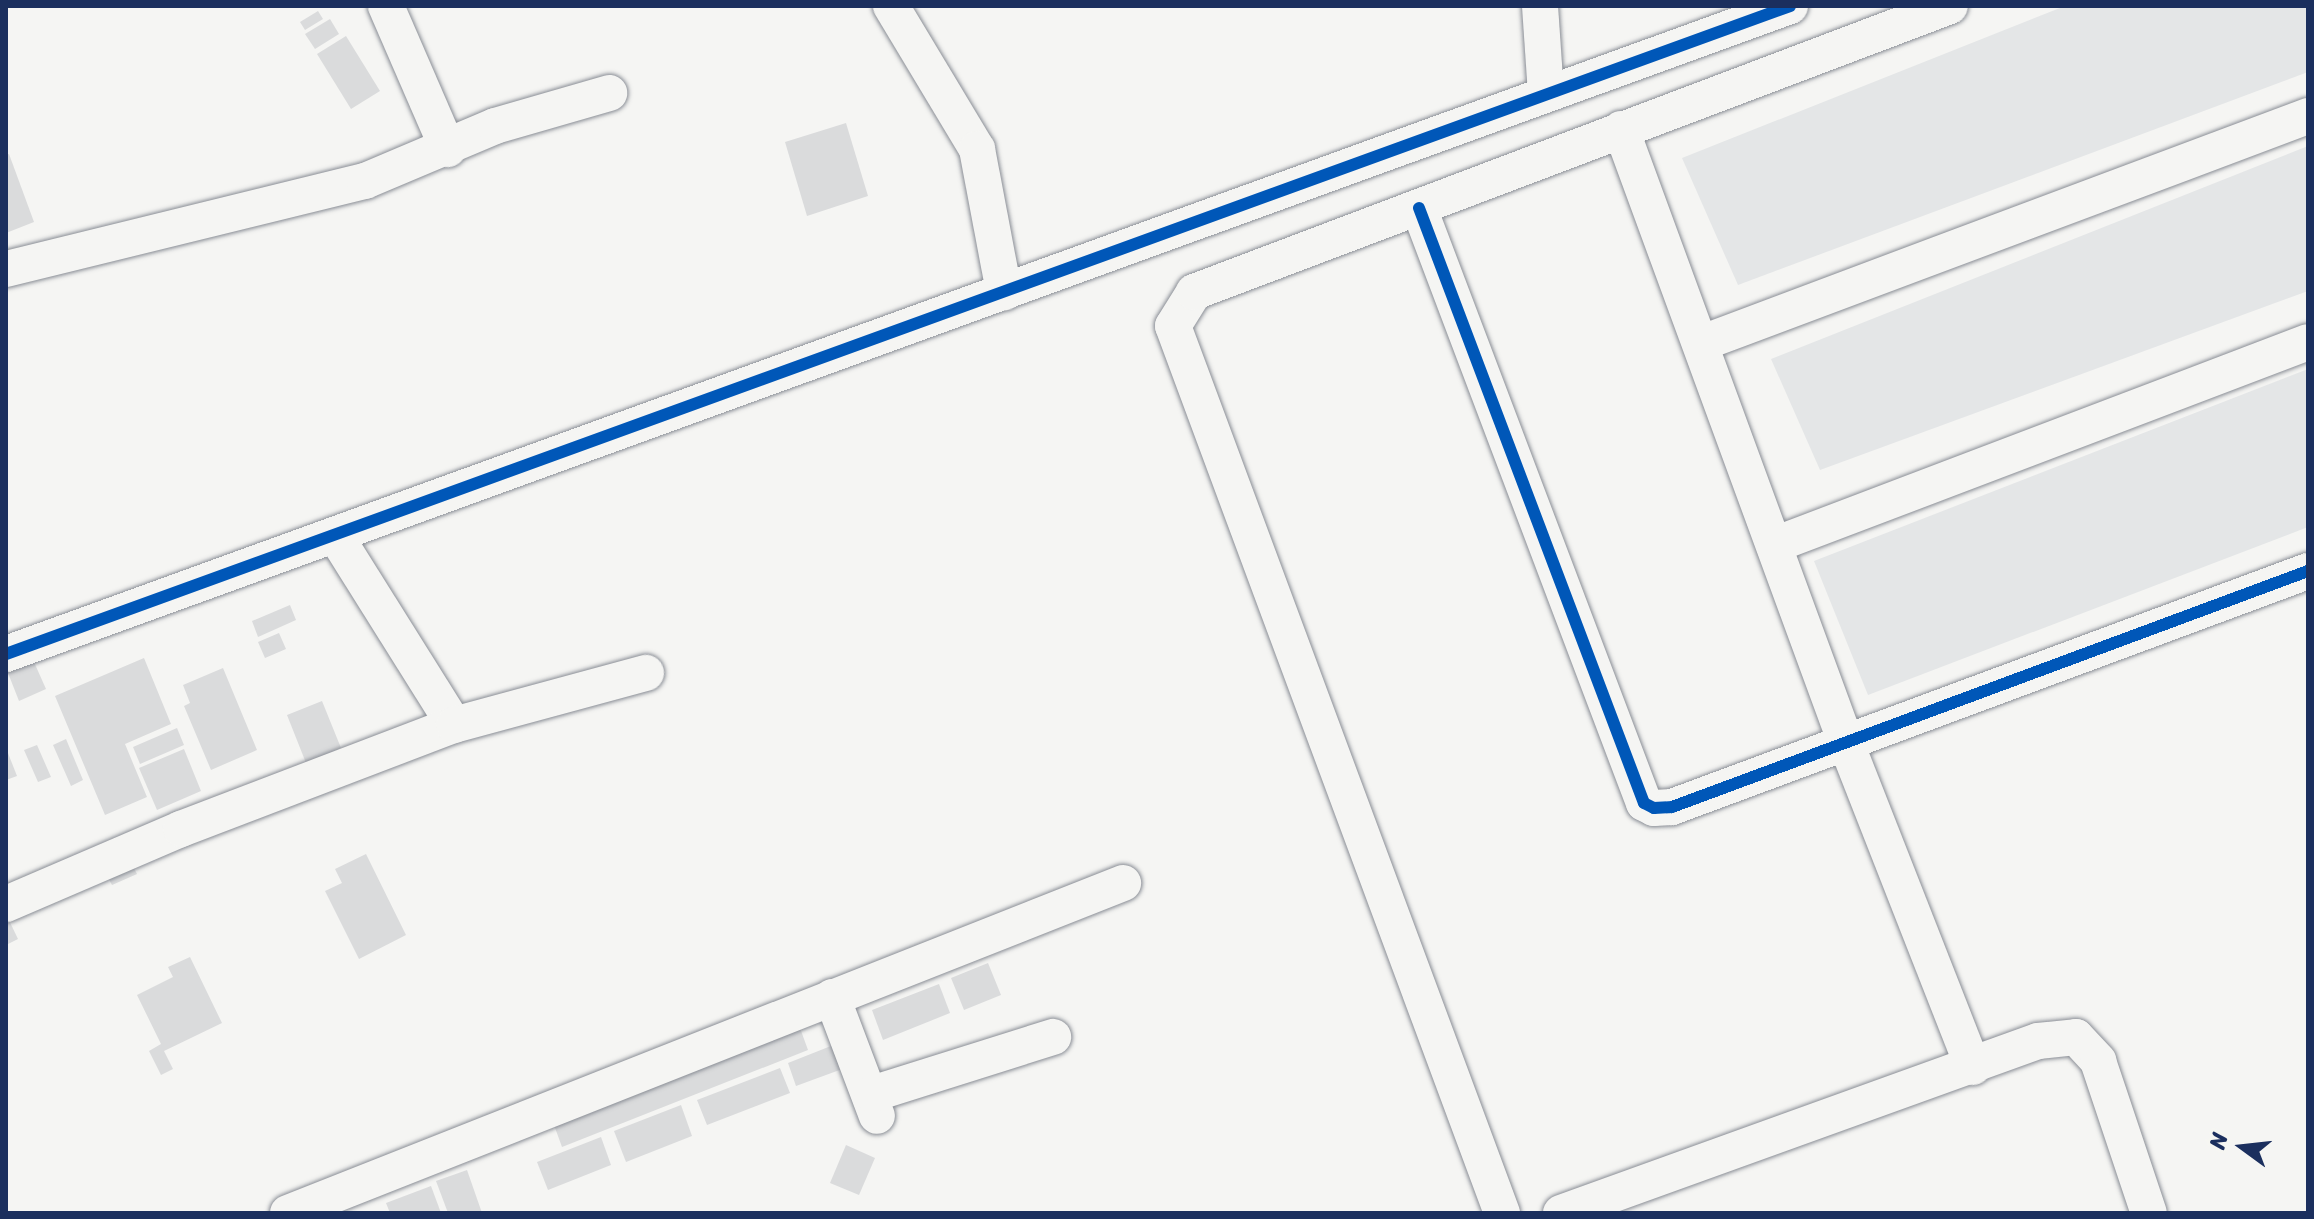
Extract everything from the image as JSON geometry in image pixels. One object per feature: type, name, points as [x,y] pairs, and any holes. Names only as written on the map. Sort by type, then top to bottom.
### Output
[{"type":"street","points":[[386,6],[448,149]]},
{"type":"street","points":[[891,6],[977,149],[1004,292]]},
{"type":"street","points":[[1540,6],[1546,94]]},
{"type":"street","points":[[6,654],[1790,6]]},
{"type":"street","points":[[1502,1213],[1173,326],[1194,292],[1950,6]]},
{"type":"street","points":[[6,269],[365,181],[448,149],[495,126],[609,93]]},
{"type":"street","points":[[1702,343],[2308,116]]},
{"type":"street","points":[[1621,129],[1702,343],[1846,743],[1973,1067]]},
{"type":"street","points":[[1419,208],[1644,803],[1672,807],[2308,571]]},
{"type":"street","points":[[1774,545],[2308,342]]},
{"type":"street","points":[[335,535],[454,725]]},
{"type":"street","points":[[6,904],[181,829],[454,725],[646,673]]},
{"type":"street","points":[[288,1213],[1123,883]]},
{"type":"street","points":[[832,997],[875,1105],[1053,1037]]},
{"type":"street","points":[[1561,1213],[1973,1067],[2038,1041],[2076,1037],[2098,1061],[2149,1213]]},
{"type":"shaded area","points":[[2065,6],[2308,6],[2308,72],[1738,285],[1682,158]]},
{"type":"shaded area","points":[[2308,146],[2308,291],[1820,470],[1771,359]]},
{"type":"shaded area","points":[[2308,369],[2308,527],[1868,695],[1814,561]]},
{"type":"building","points":[[318,11],[323,19],[305,30],[300,22]]},
{"type":"building","points":[[330,19],[339,34],[315,49],[305,34]]},
{"type":"building","points":[[346,36],[380,91],[351,109],[317,54]]},
{"type":"building","points":[[846,123],[868,196],[807,216],[785,142]]},
{"type":"building","points":[[9,154],[34,222],[6,233],[6,155]]},
{"type":"building","points":[[290,605],[296,620],[258,637],[252,621]]},
{"type":"building","points":[[279,633],[286,649],[265,658],[258,642]]},
{"type":"building","points":[[144,658],[171,724],[125,744],[147,797],[105,815],[55,696]]},
{"type":"building","points":[[34,662],[46,689],[19,701],[8,673]]},
{"type":"building","points":[[223,668],[257,750],[211,770],[184,706],[190,703],[183,685]]},
{"type":"building","points":[[322,701],[341,748],[306,763],[287,715]]},
{"type":"building","points":[[177,728],[184,745],[140,764],[133,747]]},
{"type":"building","points":[[66,739],[83,780],[71,786],[53,745]]},
{"type":"building","points":[[37,745],[51,777],[38,782],[24,750]]},
{"type":"building","points":[[6,748],[17,776],[6,780]]},
{"type":"building","points":[[184,749],[201,791],[157,810],[139,768]]},
{"type":"building","points":[[366,854],[406,935],[359,959],[325,891],[342,883],[335,869]]},
{"type":"building","points":[[129,858],[137,874],[112,885],[104,870]]},
{"type":"building","points":[[6,914],[18,939],[6,945]]},
{"type":"building","points":[[190,957],[222,1023],[164,1051],[173,1069],[161,1075],[149,1051],[161,1044],[137,995],[173,977],[168,967]]},
{"type":"building","points":[[988,963],[1001,995],[964,1010],[951,978]]},
{"type":"building","points":[[939,984],[950,1013],[883,1040],[872,1010]]},
{"type":"building","points":[[800,1028],[808,1050],[562,1147],[554,1125]]},
{"type":"building","points":[[836,1044],[845,1068],[796,1086],[788,1063]]},
{"type":"building","points":[[780,1068],[790,1093],[707,1125],[697,1100]]},
{"type":"building","points":[[681,1105],[692,1136],[626,1162],[614,1131]]},
{"type":"building","points":[[601,1137],[611,1165],[548,1190],[537,1162]]},
{"type":"building","points":[[846,1145],[875,1158],[859,1195],[830,1183]]},
{"type":"building","points":[[467,1170],[482,1213],[448,1213],[436,1181]]},
{"type":"building","points":[[431,1186],[441,1213],[390,1213],[386,1203]]},
{"type":"cycle path","points":[[6,654],[1790,6]]},
{"type":"cycle path","points":[[1419,208],[1644,803],[1654,808],[1672,807],[2308,571]]}]
